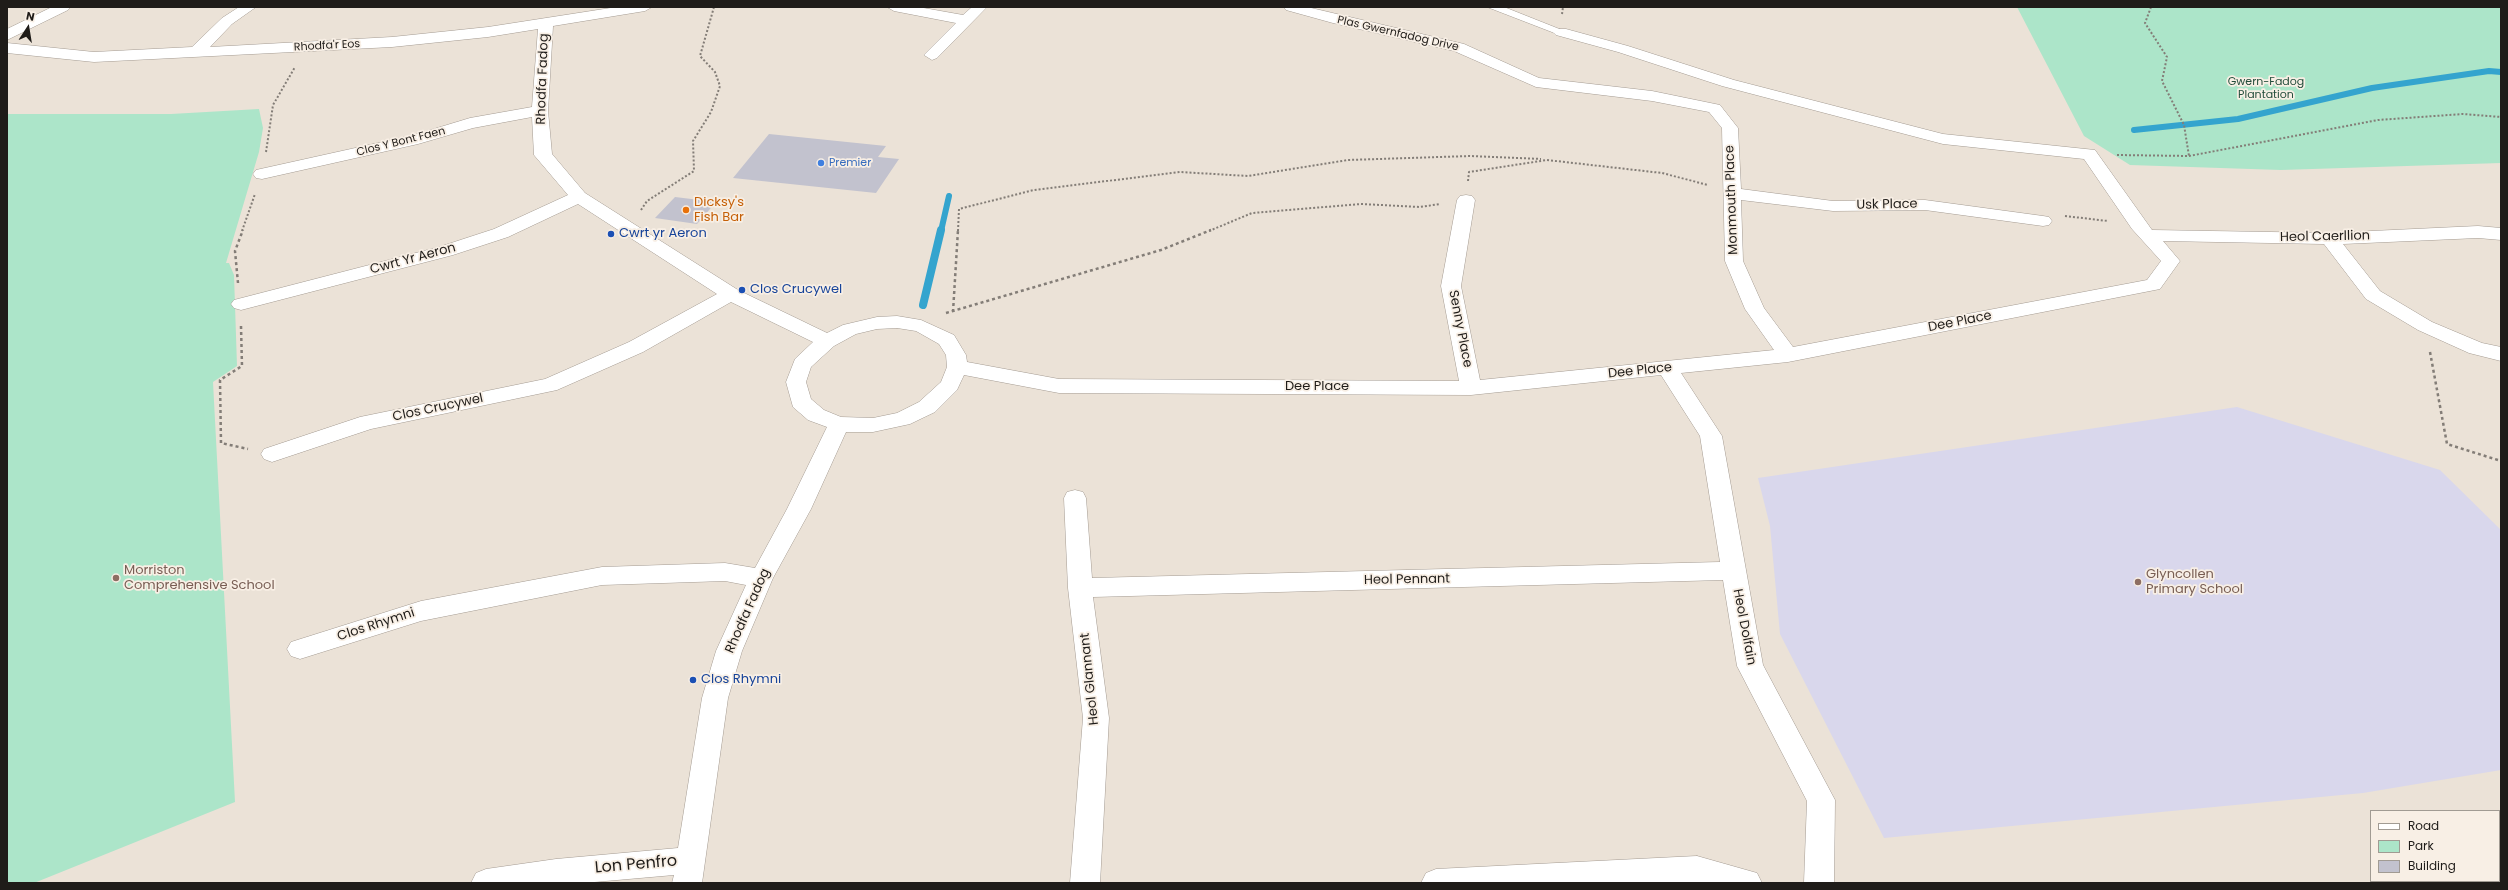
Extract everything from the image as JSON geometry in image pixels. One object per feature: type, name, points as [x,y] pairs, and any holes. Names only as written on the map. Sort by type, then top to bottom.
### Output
[{"type":"street","points":[[7,35],[63,7]]},
{"type":"street","points":[[196,52],[227,21],[249,7]]},
{"type":"street","name":"Rhodfa'r Eos","points":[[7,48],[94,57],[392,42],[488,32],[645,7]]},
{"type":"street","points":[[894,7],[965,20]]},
{"type":"street","points":[[932,55],[965,20],[980,7]]},
{"type":"street","name":"Plas Gwernfadog Drive","points":[[1291,7],[1338,20],[1459,47],[1536,82],[1652,96],[1714,108]]},
{"type":"street","name":"Rhodfa Fadog","points":[[546,22],[540,111],[543,155],[579,197],[731,294],[827,340]]},
{"type":"street","points":[[1561,32],[1623,49],[1728,83],[1943,139],[2088,154]]},
{"type":"street","name":"Monmouth Place","points":[[1714,108],[1730,128],[1734,261],[1755,309],[1788,355]]},
{"type":"street","name":"Clos Y Bont Faen","points":[[262,174],[418,139],[470,123],[540,111]]},
{"type":"street","name":"Dee Place","points":[[957,367],[1059,386],[1471,388],[1788,355],[2153,285],[2171,260],[2143,230],[2088,154]]},
{"type":"street","name":"Usk Place","points":[[1731,193],[1832,206],[1925,205],[2043,221]]},
{"type":"street","name":"Cwrt Yr Aeron","points":[[241,304],[446,251],[501,233],[579,197]]},
{"type":"street","name":"Senny Place","points":[[1466,200],[1451,286],[1471,388]]},
{"type":"street","name":"Heol Caerllion","points":[[2143,230],[2329,239],[2478,232],[2501,234]]},
{"type":"street","points":[[2329,239],[2373,295],[2424,326],[2476,348],[2501,354]]},
{"type":"street","name":"Clos Crucywel","points":[[272,454],[368,422],[550,385],[636,347],[731,294]]},
{"type":"street","points":[[897,322],[921,326],[947,340],[956,356],[957,367],[950,385],[927,407],[902,419],[873,425],[839,424],[816,415],[801,402],[796,382],[802,364],[827,340],[850,329],[877,323],[897,322]]},
{"type":"street","name":"Heol Dolfain","points":[[1667,368],[1711,436],[1750,666],[1821,800],[1819,883]]},
{"type":"street","name":"Rhodfa Fadog","points":[[689,872],[715,698],[729,651],[762,578],[799,509],[839,424]]},
{"type":"street","name":"Heol Glannant","points":[[1075,498],[1080,588],[1096,718],[1085,883]]},
{"type":"street","name":"Clos Rhymni","points":[[300,649],[422,611],[602,576],[725,572],[762,578]]},
{"type":"street","name":"Heol Pennant","points":[[1080,588],[1734,572]]},
{"type":"street","points":[[1436,883],[1697,869],[1746,883]]},
{"type":"street","name":"Lon Penfro","points":[[486,883],[556,872],[689,872]]},
{"type":"lane","points":[[1493,7],[1561,32]]},
{"type":"path","points":[[628,229],[647,201],[694,171],[693,141],[710,112],[720,86],[715,72],[700,56],[714,7]]},
{"type":"path","points":[[2151,7],[2145,23],[2167,57],[2162,81],[2184,125],[2189,156]]},
{"type":"path","points":[[272,454],[221,443],[220,380],[242,366],[241,304],[235,251],[262,174],[273,105],[308,47]]},
{"type":"path","points":[[2088,154],[2189,156],[2378,120],[2463,114],[2501,117]]},
{"type":"path","points":[[953,312],[959,209],[1034,190],[1180,172],[1248,176],[1348,160],[1470,156],[1547,160],[1662,174],[1731,193]]},
{"type":"path","points":[[897,322],[953,312],[1161,250],[1252,213],[1362,204],[1420,207],[1466,200],[1469,172],[1547,160]]},
{"type":"path","points":[[2043,221],[2050,214],[2143,230]]},
{"type":"path","points":[[2424,326],[2447,444],[2501,461]]},
{"type":"shaded area","name":"Glyncollen Primary School","points":[[2237,407],[2440,470],[2501,530],[2501,770],[2363,793],[1884,838],[1780,634],[1770,526],[1758,478]]},
{"type":"green space","name":"Gwern-Fadog Plantation","points":[[2017,7],[2501,7],[2501,163],[2281,170],[2130,165],[2084,136]]},
{"type":"green space","name":"Morriston Comprehensive School","points":[[259,109],[263,128],[259,152],[226,263],[229,263],[234,275],[237,366],[213,382],[235,802],[34,883],[7,883],[7,114],[171,114]]},
{"type":"building","name":"Premier","points":[[769,134],[886,146],[878,157],[899,159],[876,193],[733,178]]},
{"type":"building","name":"Dicksy's Fish Bar","points":[[675,197],[716,202],[697,224],[655,218]]},
{"type":"waterway","points":[[2134,130],[2238,119],[2372,88],[2489,71],[2501,72]]},
{"type":"waterway","points":[[941,231],[949,196]]},
{"type":"waterway","points":[[923,305],[941,230]]},
{"type":"place","name":"Premier","points":[[821,163]]},
{"type":"place","name":"Dicksy's Fish Bar","points":[[686,210]]},
{"type":"place","name":"Cwrt yr Aeron","points":[[611,234]]},
{"type":"place","name":"Clos Crucywel","points":[[742,290]]},
{"type":"place","name":"Morriston Comprehensive School","points":[[116,578]]},
{"type":"place","name":"Glyncollen Primary School","points":[[2138,582]]},
{"type":"place","name":"Clos Rhymni","points":[[693,680]]}]
